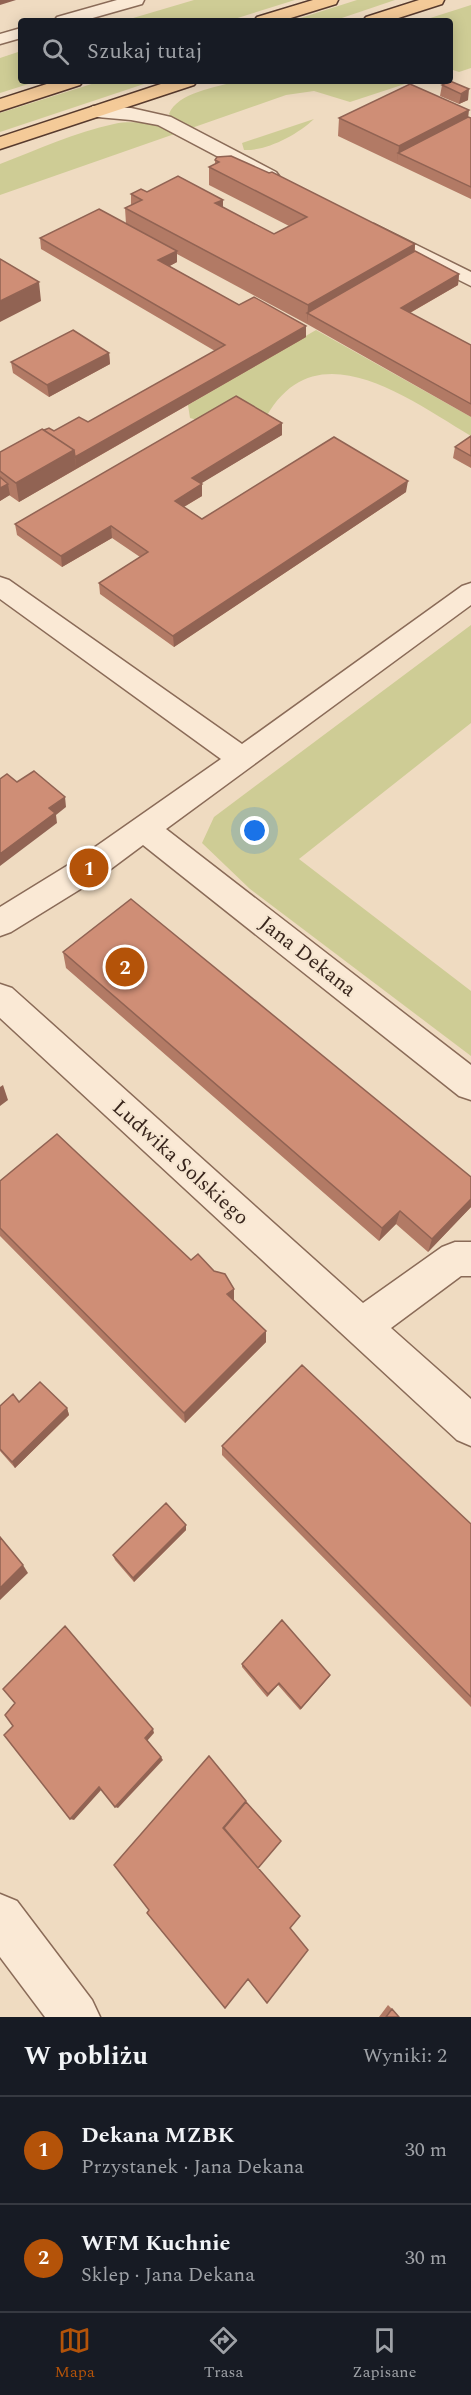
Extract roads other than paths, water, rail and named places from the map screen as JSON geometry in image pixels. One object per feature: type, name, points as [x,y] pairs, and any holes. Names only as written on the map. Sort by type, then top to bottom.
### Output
[{"type":"main road","points":[[273,18],[330,0]]},
{"type":"main road","points":[[381,18],[436,0]]},
{"type":"main road","points":[[0,105],[65,84]]},
{"type":"main road","points":[[0,143],[179,84]]},
{"type":"street","points":[[73,18],[136,0]]},
{"type":"street","points":[[0,39],[18,34]]},
{"type":"street","points":[[164,121],[161,96],[166,88]]},
{"type":"street","points":[[93,112],[131,114],[164,121],[285,184]]},
{"type":"street","points":[[357,221],[471,280]]},
{"type":"street","points":[[0,586],[242,759]]},
{"type":"street","points":[[0,923],[69,882],[471,592]]},
{"type":"street","name":"Jana Dekana","points":[[144,829],[471,1085]]},
{"type":"street","name":"Ludwika Solskiego","points":[[0,998],[471,1426]]},
{"type":"street","points":[[362,1327],[455,1259],[471,1259]]},
{"type":"street","points":[[0,1918],[75,2017]]},
{"type":"place","name":"Dekana MZBK","points":[[89,868]]},
{"type":"place","name":"WFM Kuchnie","points":[[125,967]]}]
